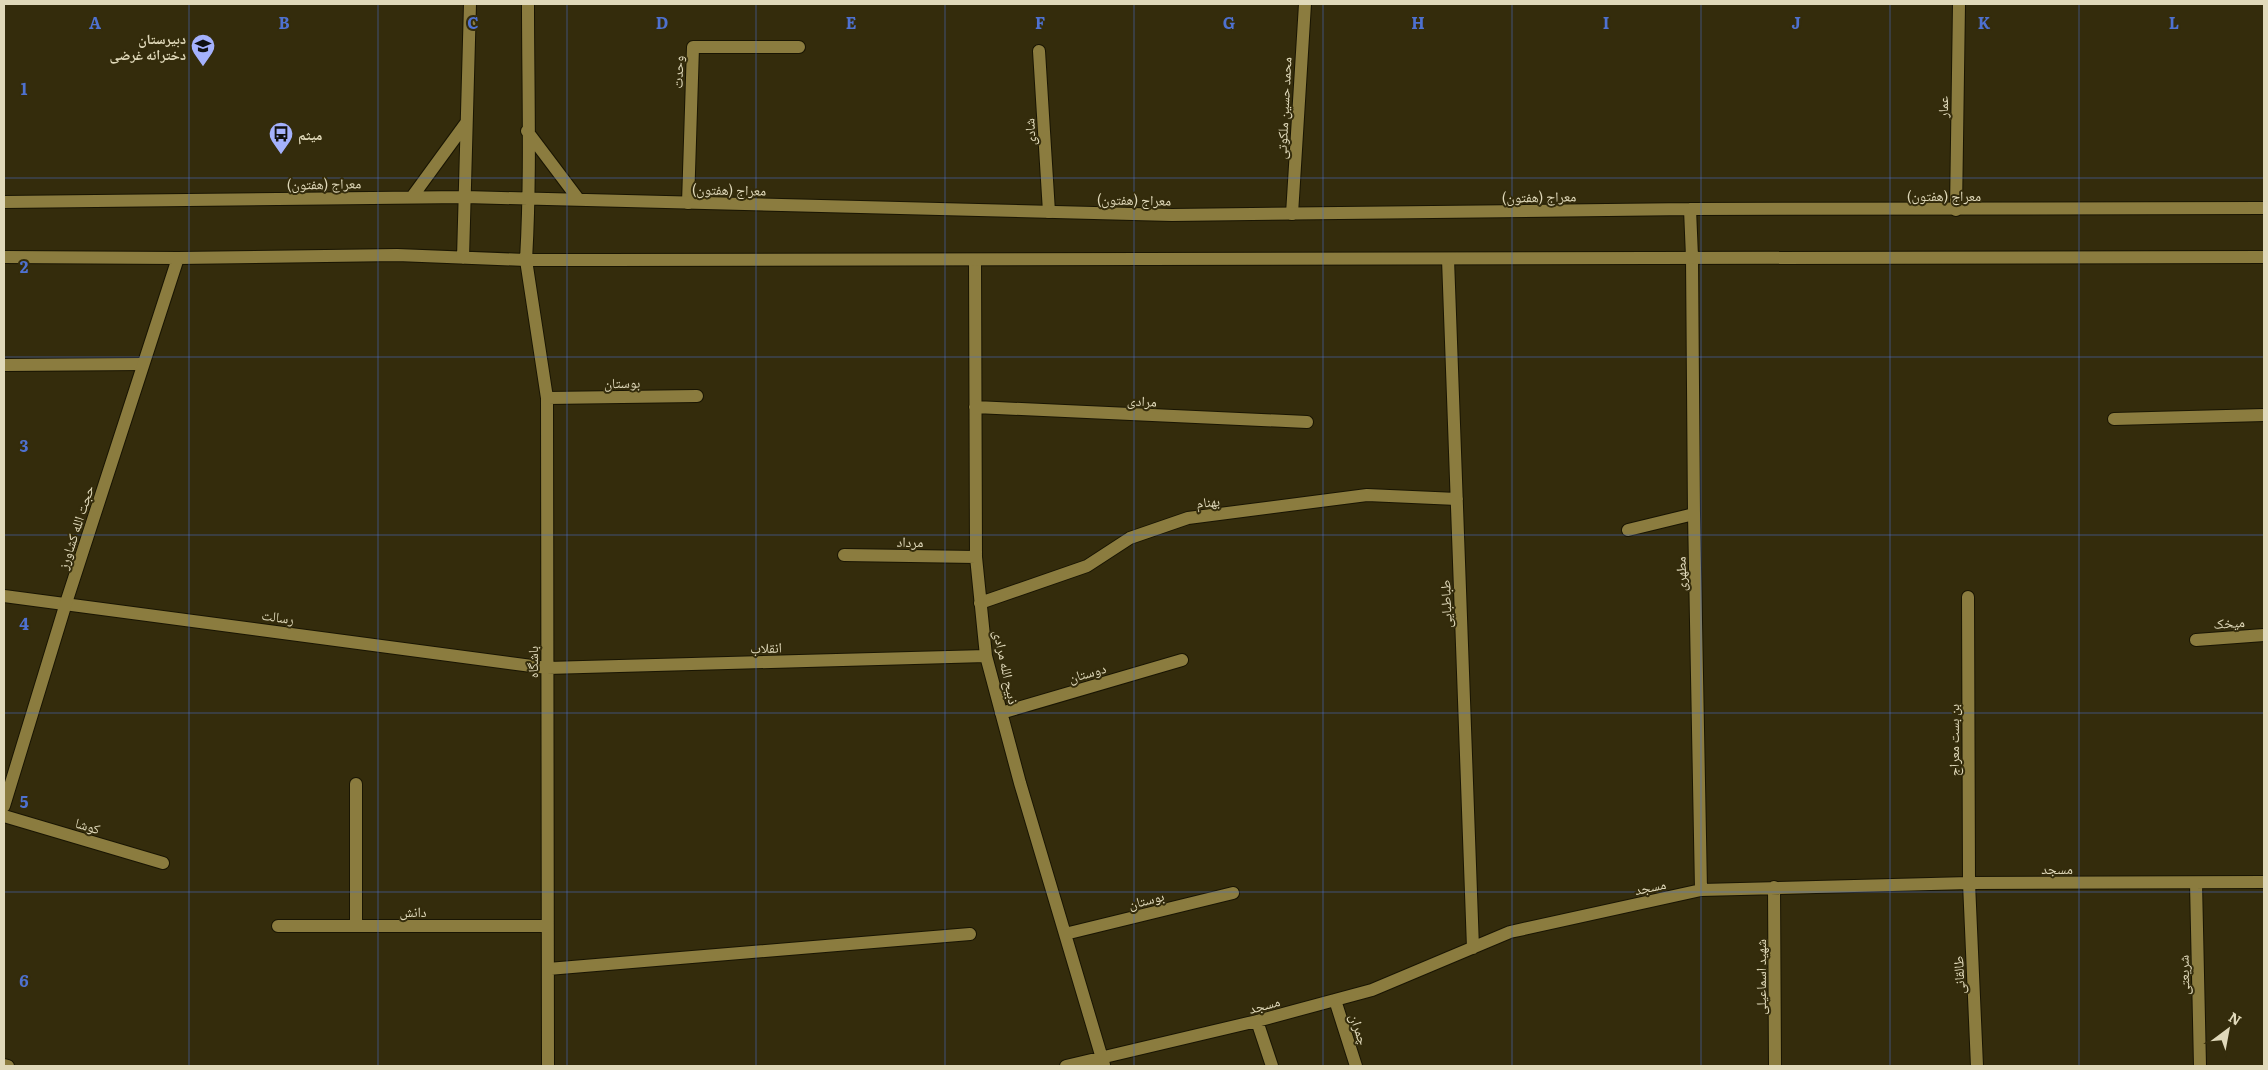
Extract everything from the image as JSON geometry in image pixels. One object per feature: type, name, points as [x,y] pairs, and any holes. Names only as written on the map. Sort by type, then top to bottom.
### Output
[{"type":"street","points":[[463,258],[470,4]]},
{"type":"street","points":[[528,4],[527,130],[529,199]]},
{"type":"street","name":"محمد حسین ملکوتی","points":[[1292,214],[1305,4]]},
{"type":"street","name":"عمار","points":[[1956,210],[1958,4]]},
{"type":"street","name":"وحدت","points":[[688,203],[693,48],[799,46]]},
{"type":"street","name":"شادی","points":[[1039,51],[1048,212]]},
{"type":"street","points":[[412,197],[466,123]]},
{"type":"street","points":[[527,130],[579,200]]},
{"type":"street","name":"معراج (هفتون)","points":[[4,202],[465,197],[1172,215],[1690,209],[2264,208]]},
{"type":"street","name":"باشگاه","points":[[529,199],[526,260],[547,398],[548,1066]]},
{"type":"street","name":"مطهری","points":[[1690,209],[1701,890]]},
{"type":"street","points":[[4,257],[178,258],[397,255],[526,260],[975,260],[2264,257]]},
{"type":"street","name":"حجت الله کشاورز","points":[[4,806],[66,603],[178,258]]},
{"type":"street","name":"طباطبایی","points":[[1448,259],[1473,948]]},
{"type":"street","name":"ذبیح الله مرادی","points":[[975,260],[976,557],[986,656],[1103,1062]]},
{"type":"street","points":[[4,365],[143,364]]},
{"type":"street","name":"بوستان","points":[[547,398],[697,396]]},
{"type":"street","name":"مرادی","points":[[975,407],[1307,422]]},
{"type":"street","points":[[2114,419],[2264,415]]},
{"type":"street","name":"بهنام","points":[[980,603],[1087,566],[1130,538],[1188,518],[1367,495],[1456,499]]},
{"type":"street","points":[[1628,530],[1694,514]]},
{"type":"street","name":"مرداد","points":[[844,555],[976,557]]},
{"type":"street","name":"رسالت","points":[[4,596],[547,668]]},
{"type":"street","name":"بن بست معراج","points":[[1968,597],[1969,883]]},
{"type":"street","name":"میخک","points":[[2196,640],[2264,635]]},
{"type":"street","name":"انقلاب","points":[[547,668],[986,656]]},
{"type":"street","name":"دوستان","points":[[1001,713],[1182,660]]},
{"type":"street","points":[[356,784],[356,926]]},
{"type":"street","name":"کوشا","points":[[4,816],[163,863]]},
{"type":"street","name":"شریعتی","points":[[2196,882],[2200,1066]]},
{"type":"street","name":"مسجد","points":[[1066,1066],[1103,1062],[1372,990],[1510,932],[1701,890],[1969,883],[2264,882]]},
{"type":"street","name":"طالقانی","points":[[1969,883],[1978,1066]]},
{"type":"street","name":"شهید اسماعیلی","points":[[1774,887],[1775,1066]]},
{"type":"street","name":"بوستان","points":[[1065,934],[1233,893]]},
{"type":"street","name":"دانش","points":[[278,926],[547,926]]},
{"type":"street","points":[[548,969],[970,934]]},
{"type":"street","name":"چمران","points":[[1335,1000],[1356,1066]]},
{"type":"street","points":[[1258,1021],[1272,1066]]},
{"type":"street","points":[[4,1065],[8,1066]]},
{"type":"place","name":"دبیرستان دخترانه غرضی","points":[[203,67]]},
{"type":"place","name":"میثم","points":[[281,155]]}]
